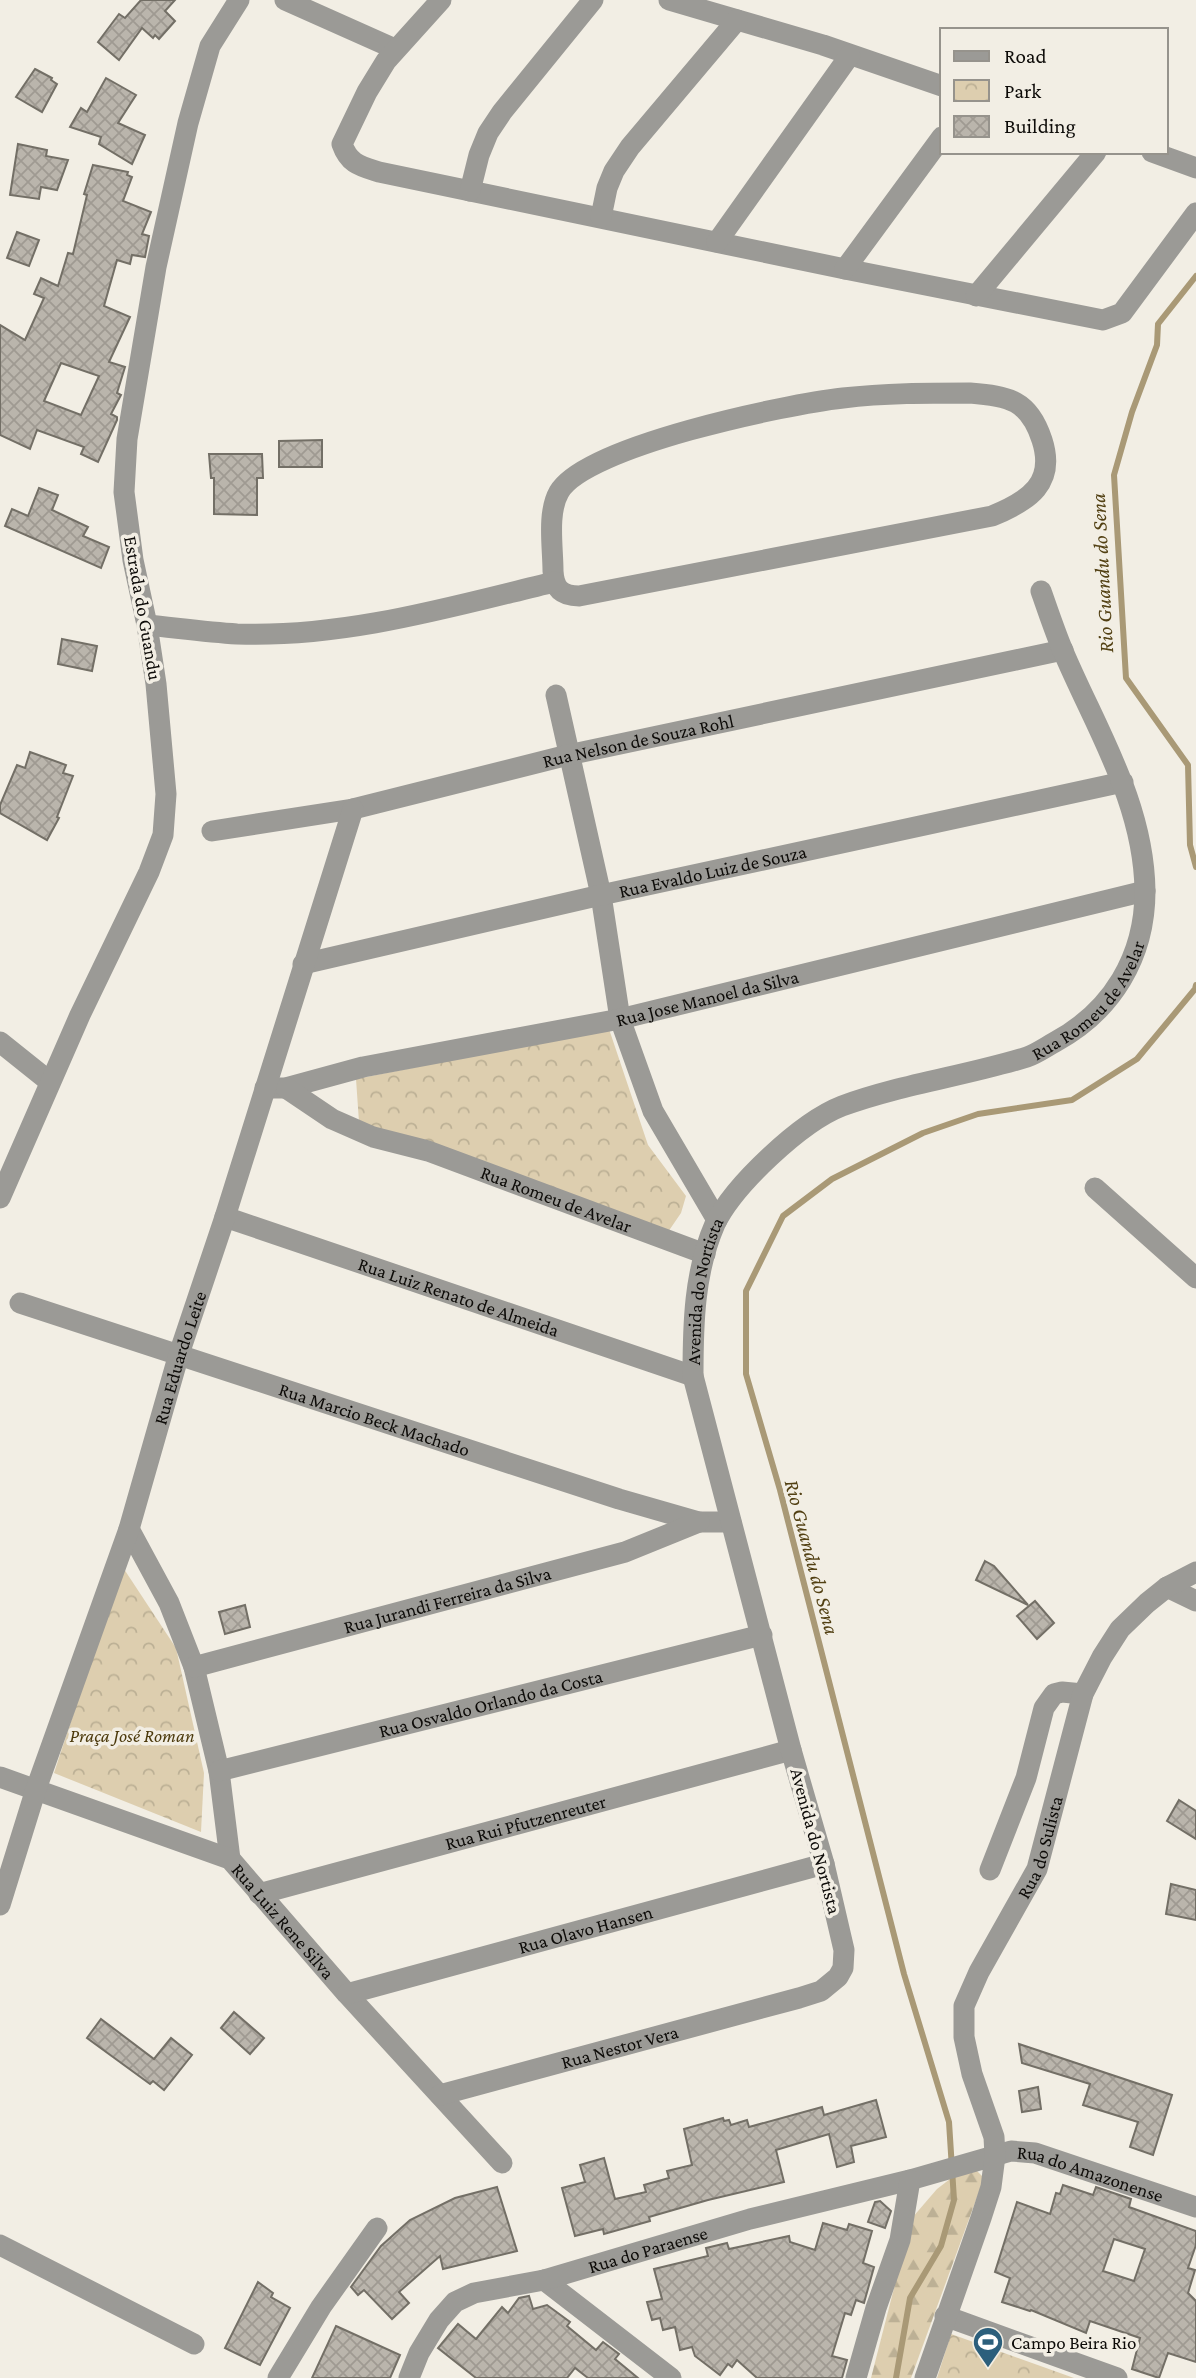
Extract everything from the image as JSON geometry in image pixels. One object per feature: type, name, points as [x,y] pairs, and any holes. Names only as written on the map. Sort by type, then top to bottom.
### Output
[{"type":"street","name":"Estrada do Guandu","points":[[0,1198],[50,1082],[149,872],[163,835],[166,794],[156,684],[133,560],[124,492],[129,427],[156,267],[188,123],[210,46],[239,0]]},
{"type":"street","points":[[285,0],[395,49]]},
{"type":"street","points":[[441,0],[395,49],[367,92],[342,144],[345,155],[353,164],[470,191],[1103,320],[1122,313],[1196,213]]},
{"type":"street","points":[[470,191],[488,133],[593,0]]},
{"type":"street","points":[[669,0],[940,85]]},
{"type":"street","points":[[601,217],[607,188],[614,171],[630,147],[737,20]]},
{"type":"street","points":[[717,242],[850,55]]},
{"type":"street","points":[[845,269],[940,140]]},
{"type":"street","points":[[976,296],[1094,154]]},
{"type":"street","points":[[1158,154],[1196,168]]},
{"type":"street","points":[[916,394],[993,395],[1014,402],[1028,411],[1039,428],[1047,453],[1045,475],[1030,495],[1011,508],[992,516],[579,596],[568,596],[561,592],[554,582],[553,512],[559,491],[570,479],[593,464],[630,449],[765,411],[854,397],[916,394]]},
{"type":"street","points":[[147,625],[238,634],[320,630],[398,619],[554,582]]},
{"type":"street","name":"Rua Romeu de Avelar","points":[[717,1220],[750,1176],[795,1133],[839,1107],[890,1091],[1029,1056],[1069,1034],[1096,1014],[1122,981],[1140,937],[1145,891],[1139,841],[1124,782],[1063,650],[1041,591]]},
{"type":"street","name":"Rua Nelson de Souza Rohl","points":[[212,831],[353,809],[568,755],[1063,650]]},
{"type":"street","name":"Avenida do Nortista","points":[[556,695],[601,895],[620,1018],[653,1111],[717,1220],[705,1254],[692,1327],[693,1376],[791,1750],[824,1864],[844,1950],[843,1968],[832,1984],[821,1991],[799,1998]]},
{"type":"street","name":"Rua Evaldo Luiz de Souza","points":[[303,964],[601,895],[1124,782]]},
{"type":"street","name":"Rua Eduardo Leite","points":[[0,1905],[36,1789],[129,1529],[179,1354],[225,1217],[353,809]]},
{"type":"street","name":"Rua Jose Manoel da Silva","points":[[265,1088],[286,1088],[363,1067],[620,1018],[1145,891]]},
{"type":"street","points":[[0,1042],[50,1082]]},
{"type":"street","name":"Rua Romeu de Avelar","points":[[286,1088],[332,1119],[373,1137],[428,1151],[705,1254]]},
{"type":"street","points":[[1095,1188],[1196,1278]]},
{"type":"street","name":"Rua Luiz Renato de Almeida","points":[[225,1217],[693,1376]]},
{"type":"street","name":"Rua Marcio Beck Machado","points":[[20,1303],[619,1499],[699,1522],[731,1521]]},
{"type":"street","name":"Rua Jurandi Ferreira da Silva","points":[[194,1667],[625,1552],[699,1522]]},
{"type":"street","points":[[129,1529],[169,1603],[194,1667],[219,1772],[230,1859]]},
{"type":"street","name":"Rua do Sulista","points":[[988,2158],[994,2137],[972,2074],[964,2037],[964,2006],[979,1972],[1037,1869],[1083,1693],[1102,1657],[1120,1629],[1167,1587],[1196,1572]]},
{"type":"street","points":[[1167,1587],[1196,1601]]},
{"type":"street","name":"Rua Osvaldo Orlando da Costa","points":[[219,1772],[762,1635]]},
{"type":"street","points":[[990,1870],[1026,1778],[1044,1708],[1054,1694],[1083,1693]]},
{"type":"street","name":"Rua Rui Pfutzenreuter","points":[[259,1894],[791,1750]]},
{"type":"street","name":"Rua Luiz Rene Silva","points":[[0,1777],[230,1859],[347,1994],[502,2163]]},
{"type":"street","name":"Rua Olavo Hansen","points":[[347,1994],[824,1864]]},
{"type":"street","name":"Rua Nestor Vera","points":[[440,2095],[799,1998]]},
{"type":"street","name":"Rua do Amazonense","points":[[919,2178],[1011,2151],[1035,2153],[1196,2207]]},
{"type":"street","points":[[925,2378],[991,2187],[988,2158]]},
{"type":"street","points":[[856,2378],[919,2178]]},
{"type":"street","name":"Rua do Paraense","points":[[410,2378],[419,2353],[439,2320],[455,2302],[474,2292],[544,2280],[750,2219],[919,2178]]},
{"type":"street","points":[[278,2378],[321,2307],[377,2228]]},
{"type":"street","points":[[0,2245],[194,2344]]},
{"type":"street","points":[[544,2280],[671,2378]]},
{"type":"street","points":[[945,2316],[1116,2378]]},
{"type":"green space","points":[[609,1029],[648,1145],[686,1196],[681,1213],[668,1232],[359,1122],[356,1079]]},
{"type":"green space","name":"Praça José Roman","points":[[122,1566],[176,1648],[204,1773],[201,1832],[54,1773]]},
{"type":"green space","points":[[976,2170],[984,2178],[911,2378],[871,2378],[912,2218],[937,2189],[954,2176]]},
{"type":"green space","points":[[951,2334],[1074,2378],[937,2378]]},
{"type":"green space","name":"Campo Beira Rio","points":[[978,2360],[1024,2378],[971,2378]]},
{"type":"building","points":[[141,0],[175,0],[165,11],[175,21],[159,39],[155,35],[153,38],[142,28],[119,60],[98,42],[119,14],[125,18]]},
{"type":"building","points":[[35,69],[52,78],[57,84],[42,112],[16,97]]},
{"type":"building","points":[[106,78],[136,95],[118,123],[145,135],[132,164],[99,144],[101,137],[70,127],[81,108],[87,112]]},
{"type":"building","points":[[18,144],[47,150],[46,156],[68,160],[57,190],[41,187],[39,199],[10,195]]},
{"type":"building","points":[[93,165],[128,172],[127,175],[132,177],[123,201],[151,212],[142,234],[149,236],[145,257],[132,255],[130,264],[117,260],[104,306],[130,317],[109,362],[125,367],[117,393],[121,395],[111,414],[117,417],[117,420],[98,462],[81,454],[84,447],[37,430],[30,449],[0,435],[0,325],[25,340],[44,298],[34,294],[41,278],[58,286],[68,253],[73,254],[87,195],[84,194]],"holes":[[[61,363],[99,376],[81,415],[44,401]]]},
{"type":"building","points":[[17,232],[39,240],[29,266],[7,258]]},
{"type":"building","points":[[322,440],[322,467],[279,467],[279,441]]},
{"type":"building","points":[[209,454],[262,454],[263,478],[257,478],[257,515],[214,514],[214,478],[211,478]]},
{"type":"building","points":[[39,488],[58,495],[52,510],[88,527],[83,536],[109,547],[101,568],[5,526],[12,509],[28,516]]},
{"type":"building","points":[[62,639],[97,646],[92,671],[58,664]]},
{"type":"building","points":[[30,752],[66,765],[63,773],[73,776],[57,817],[59,818],[47,840],[0,813],[0,805],[17,765],[25,768]]},
{"type":"building","points":[[985,1561],[994,1566],[1028,1605],[976,1580]]},
{"type":"building","points":[[1035,1601],[1054,1623],[1037,1639],[1017,1616]]},
{"type":"building","points":[[245,1605],[250,1627],[225,1634],[219,1612]]},
{"type":"building","points":[[1179,1800],[1196,1811],[1196,1839],[1167,1821]]},
{"type":"building","points":[[1171,1884],[1196,1890],[1196,1920],[1166,1914]]},
{"type":"building","points":[[234,2012],[264,2038],[250,2054],[221,2028]]},
{"type":"building","points":[[101,2019],[154,2059],[171,2038],[192,2055],[164,2090],[153,2081],[150,2084],[87,2038]]},
{"type":"building","points":[[1019,2044],[1172,2095],[1153,2155],[1130,2147],[1138,2122],[1083,2105],[1090,2084],[1022,2063]]},
{"type":"building","points":[[1038,2087],[1041,2109],[1022,2112],[1019,2091]]},
{"type":"building","points":[[876,2100],[886,2137],[851,2146],[854,2162],[837,2167],[829,2134],[776,2150],[784,2182],[649,2217],[650,2221],[604,2234],[603,2229],[575,2236],[562,2188],[585,2182],[580,2165],[604,2158],[615,2199],[646,2192],[644,2185],[669,2178],[667,2171],[692,2165],[684,2129],[723,2118],[724,2121],[729,2120],[731,2125],[747,2120],[749,2127],[822,2107],[824,2115]]},
{"type":"building","points":[[1063,2185],[1093,2195],[1096,2187],[1131,2199],[1129,2207],[1196,2231],[1196,2245],[1188,2268],[1195,2270],[1188,2293],[1196,2301],[1196,2362],[1168,2353],[1159,2378],[1132,2369],[1140,2338],[1090,2321],[1086,2333],[1031,2310],[1002,2302],[1010,2278],[995,2272],[1017,2202],[1050,2214],[1056,2193],[1060,2194]],"holes":[[[1114,2239],[1145,2249],[1134,2281],[1103,2271]]]},
{"type":"building","points":[[497,2187],[517,2251],[443,2269],[440,2256],[399,2292],[409,2303],[392,2319],[364,2290],[358,2295],[351,2287],[381,2246],[410,2220],[455,2198]]},
{"type":"building","points":[[880,2201],[891,2211],[885,2228],[868,2222],[875,2202]]},
{"type":"building","points":[[823,2223],[847,2230],[849,2224],[872,2231],[863,2263],[874,2267],[864,2303],[856,2300],[851,2315],[845,2313],[832,2356],[847,2360],[842,2378],[757,2378],[737,2360],[732,2367],[728,2364],[720,2375],[695,2356],[692,2347],[680,2350],[675,2327],[663,2330],[660,2318],[652,2320],[647,2302],[662,2299],[654,2269],[708,2256],[706,2248],[727,2243],[729,2249],[789,2236],[790,2242],[815,2250]]},
{"type":"building","points":[[258,2282],[273,2293],[271,2297],[290,2308],[260,2365],[225,2348]]},
{"type":"building","points":[[529,2296],[533,2309],[547,2305],[570,2322],[567,2326],[596,2350],[603,2342],[619,2354],[615,2359],[638,2378],[588,2378],[575,2368],[567,2378],[476,2378],[438,2348],[458,2324],[476,2339],[502,2307],[508,2313],[519,2298]]},
{"type":"building","points":[[336,2326],[400,2355],[390,2378],[312,2378]]},
{"type":"waterway","name":"Rio Guandu do Sena","points":[[1196,276],[1158,324],[1157,345],[1132,412],[1114,475],[1126,678],[1188,765],[1190,845],[1196,867]]},
{"type":"waterway","name":"Rio Guandu do Sena","points":[[896,2378],[910,2298],[941,2246],[954,2200],[949,2122],[904,1974],[780,1490],[746,1374],[746,1291],[783,1216],[832,1179],[923,1133],[978,1114],[1072,1100],[1137,1059],[1196,985]]},
{"type":"place","name":"Campo Beira Rio","points":[[988,2369]]}]
